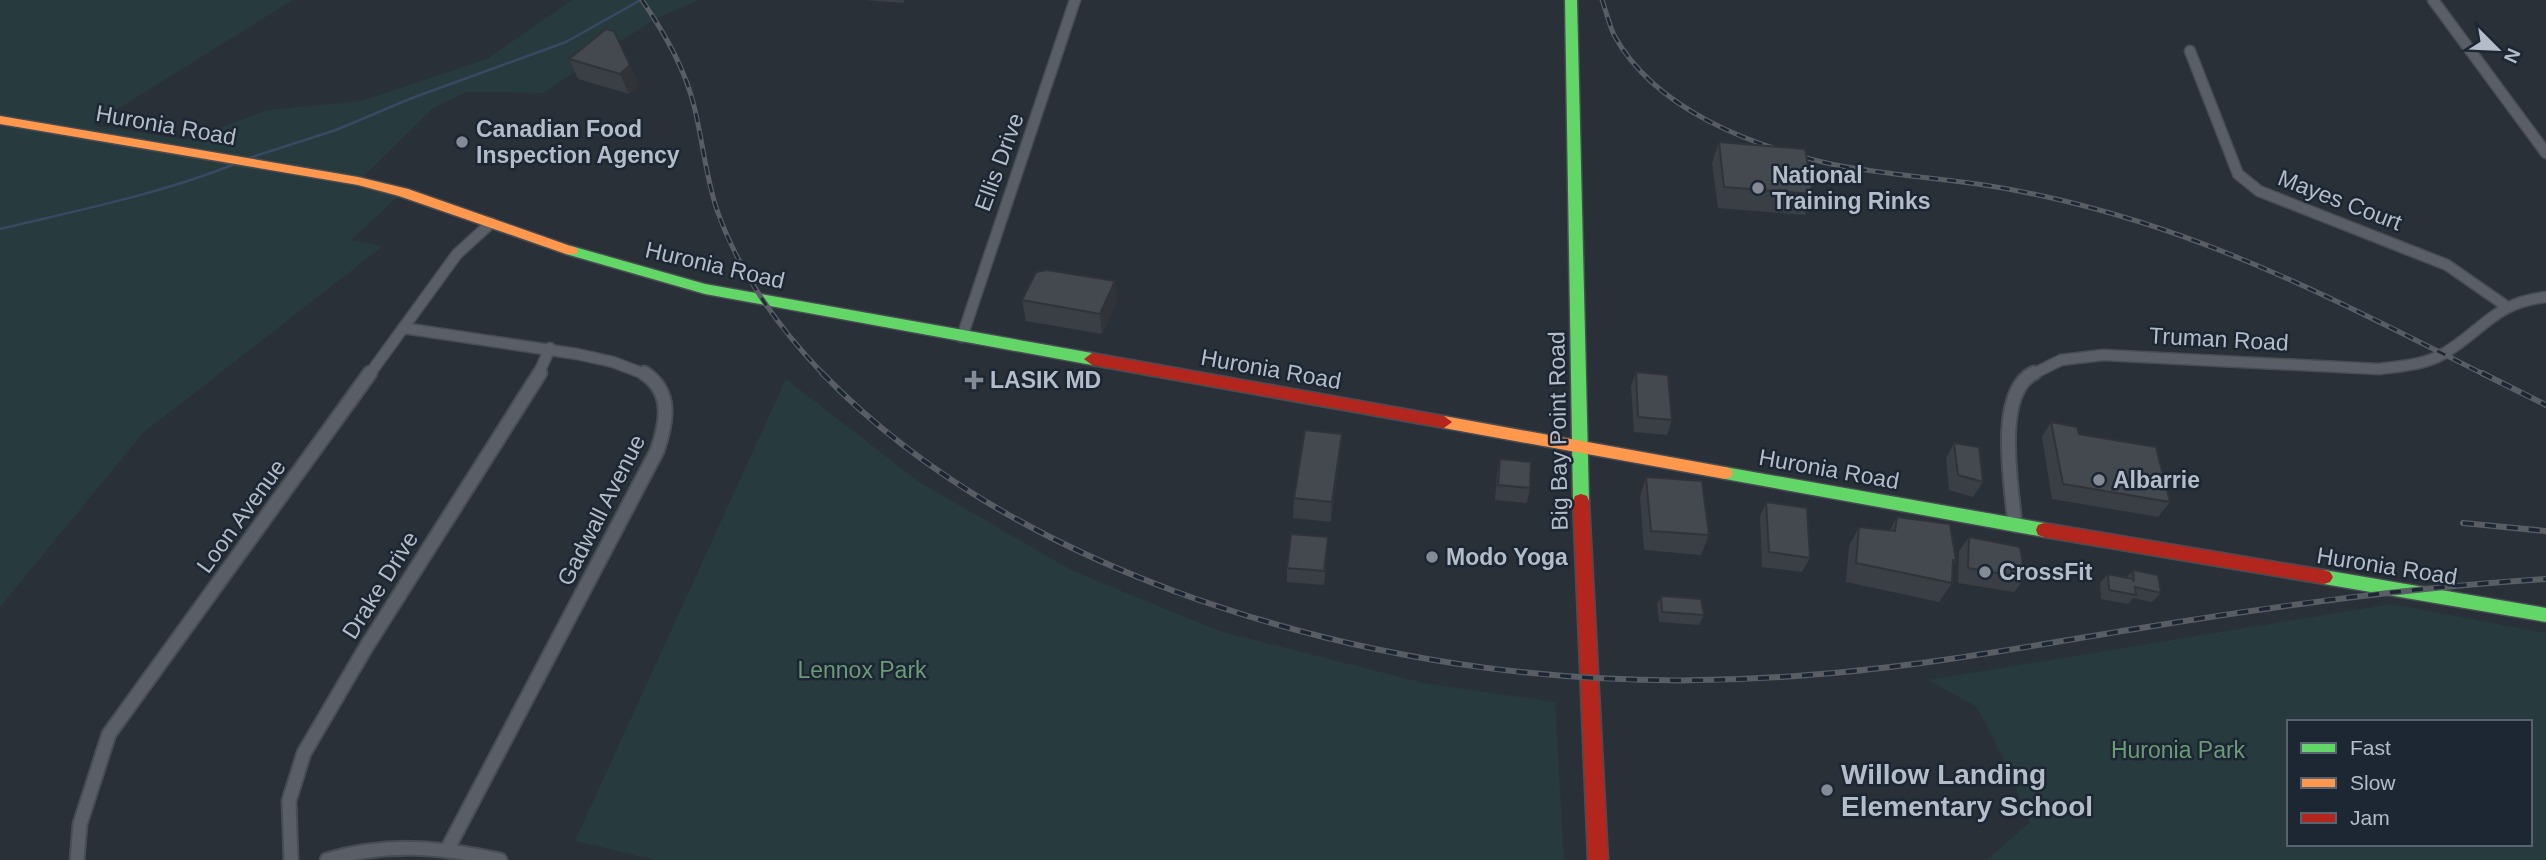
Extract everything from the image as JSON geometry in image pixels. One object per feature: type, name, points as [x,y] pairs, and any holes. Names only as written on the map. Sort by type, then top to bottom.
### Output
[{"type":"main road","name":"Big Bay Point Road","points":[[1571,0],[1579,327],[1578,447],[1598,860]]},
{"type":"main road","name":"Huronia Road","points":[[0,120],[358,181],[403,192],[579,254],[705,289],[2015,525],[2546,615]]},
{"type":"street","name":"Ellis Drive","points":[[962,337],[991,240],[1018,170],[1075,0]]},
{"type":"street","points":[[2433,0],[2546,153]]},
{"type":"street","name":"Mayes Court","points":[[2190,51],[2238,174],[2259,191],[2447,265],[2507,306]]},
{"type":"street","name":"Loon Avenue","points":[[77,860],[80,824],[109,734],[457,254],[491,223]]},
{"type":"street","name":"Truman Road","points":[[2015,525],[2009,442],[2011,404],[2028,376],[2060,360],[2103,355],[2379,369],[2417,364],[2442,354],[2498,309],[2532,298],[2546,297]]},
{"type":"street","name":"Gadwall Avenue","points":[[403,328],[599,357],[653,377],[665,398],[667,424],[657,451],[448,848]]},
{"type":"street","name":"Drake Drive","points":[[291,860],[289,801],[304,753],[365,649],[542,369],[550,348]]},
{"type":"street","points":[[327,860],[389,847],[448,848],[500,860]]},
{"type":"green space","points":[[0,0],[293,0],[92,125],[188,140],[267,110],[362,101],[487,59],[572,0],[699,0],[655,19],[543,93],[466,92],[433,108],[359,181],[403,192],[351,240],[383,246],[143,433],[0,607]]},
{"type":"green space","name":"Lennox Park","points":[[786,379],[919,482],[1073,571],[1222,632],[1424,683],[1555,702],[1564,860],[655,860],[575,841]]},
{"type":"green space","name":"Huronia Park","points":[[2391,604],[2546,633],[2546,860],[1987,860],[2030,822],[2003,758],[1977,707],[1928,680]]},
{"type":"building","points":[[606,29],[614,31],[630,65],[620,74],[569,59]]},
{"type":"building","points":[[1719,142],[1805,149],[1813,194],[1724,187]]},
{"type":"building","points":[[1047,270],[1115,281],[1100,314],[1022,300],[1036,272]]},
{"type":"building","points":[[1636,372],[1668,375],[1672,420],[1638,417]]},
{"type":"building","points":[[2051,422],[2077,427],[2079,434],[2156,447],[2170,502],[2063,484]]},
{"type":"building","points":[[1305,430],[1342,434],[1332,502],[1294,498]]},
{"type":"building","points":[[1954,443],[1979,447],[1983,482],[1958,475]]},
{"type":"building","points":[[1500,459],[1531,462],[1530,488],[1498,485]]},
{"type":"building","points":[[1646,477],[1702,481],[1709,535],[1651,531]]},
{"type":"building","points":[[1766,502],[1807,508],[1810,558],[1769,552]]},
{"type":"building","points":[[1897,517],[1950,524],[1956,561],[1953,560],[1952,583],[1856,563],[1859,527],[1895,531]]},
{"type":"building","points":[[1291,534],[1328,537],[1324,571],[1287,568]]},
{"type":"building","points":[[1969,537],[2020,547],[2025,578],[1968,568]]},
{"type":"building","points":[[2133,570],[2158,575],[2161,593],[2135,587],[2136,595],[2109,590],[2108,574],[2133,579],[2134,582]]},
{"type":"building","points":[[1661,596],[1701,599],[1704,615],[1662,612]]},
{"type":"waterway","points":[[246,159],[336,130],[412,98],[566,42],[639,1]]},
{"type":"waterway","points":[[0,229],[149,193],[235,164]]},
{"type":"railway","points":[[642,0],[667,39],[686,81],[695,110],[713,198],[737,256],[776,318],[823,374]]},
{"type":"railway","points":[[1602,0],[1614,35],[1632,61],[1654,84],[1680,104],[1738,135],[1831,164],[2018,191],[2137,221],[2271,271],[2485,375]]},
{"type":"railway","points":[[2482,373],[2546,405]]},
{"type":"railway","points":[[823,374],[860,409],[942,473],[986,502],[1078,551],[1174,591],[1251,617],[1328,638],[1486,668],[1647,680],[1727,680],[1808,675],[1933,661],[2343,598],[2546,579]]},
{"type":"railway","points":[[2463,523],[2546,531]]},
{"type":"traffic: fast","points":[[1571,0],[1581,501]]},
{"type":"traffic: fast","points":[[571,251],[705,289],[1092,359]]},
{"type":"traffic: fast","points":[[1725,473],[2044,530]]},
{"type":"traffic: fast","points":[[2324,577],[2546,615]]},
{"type":"traffic: slow","points":[[0,120],[358,181],[403,192],[571,251]]},
{"type":"traffic: slow","points":[[1444,422],[1725,473]]},
{"type":"traffic: jam","points":[[1092,359],[1444,422]]},
{"type":"traffic: jam","points":[[1581,501],[1598,860]]},
{"type":"traffic: jam","points":[[2044,530],[2324,577]]},
{"type":"place","name":"Canadian Food Inspection Agency","points":[[462,142]]},
{"type":"place","name":"National Training Rinks","points":[[1758,188]]},
{"type":"place","name":"LASIK MD","points":[[974,380]]},
{"type":"place","name":"Albarrie","points":[[2099,480]]},
{"type":"place","name":"Modo Yoga","points":[[1432,557]]},
{"type":"place","name":"CrossFit","points":[[1985,572]]},
{"type":"place","name":"Willow Landing Elementary School","points":[[1827,790]]}]
